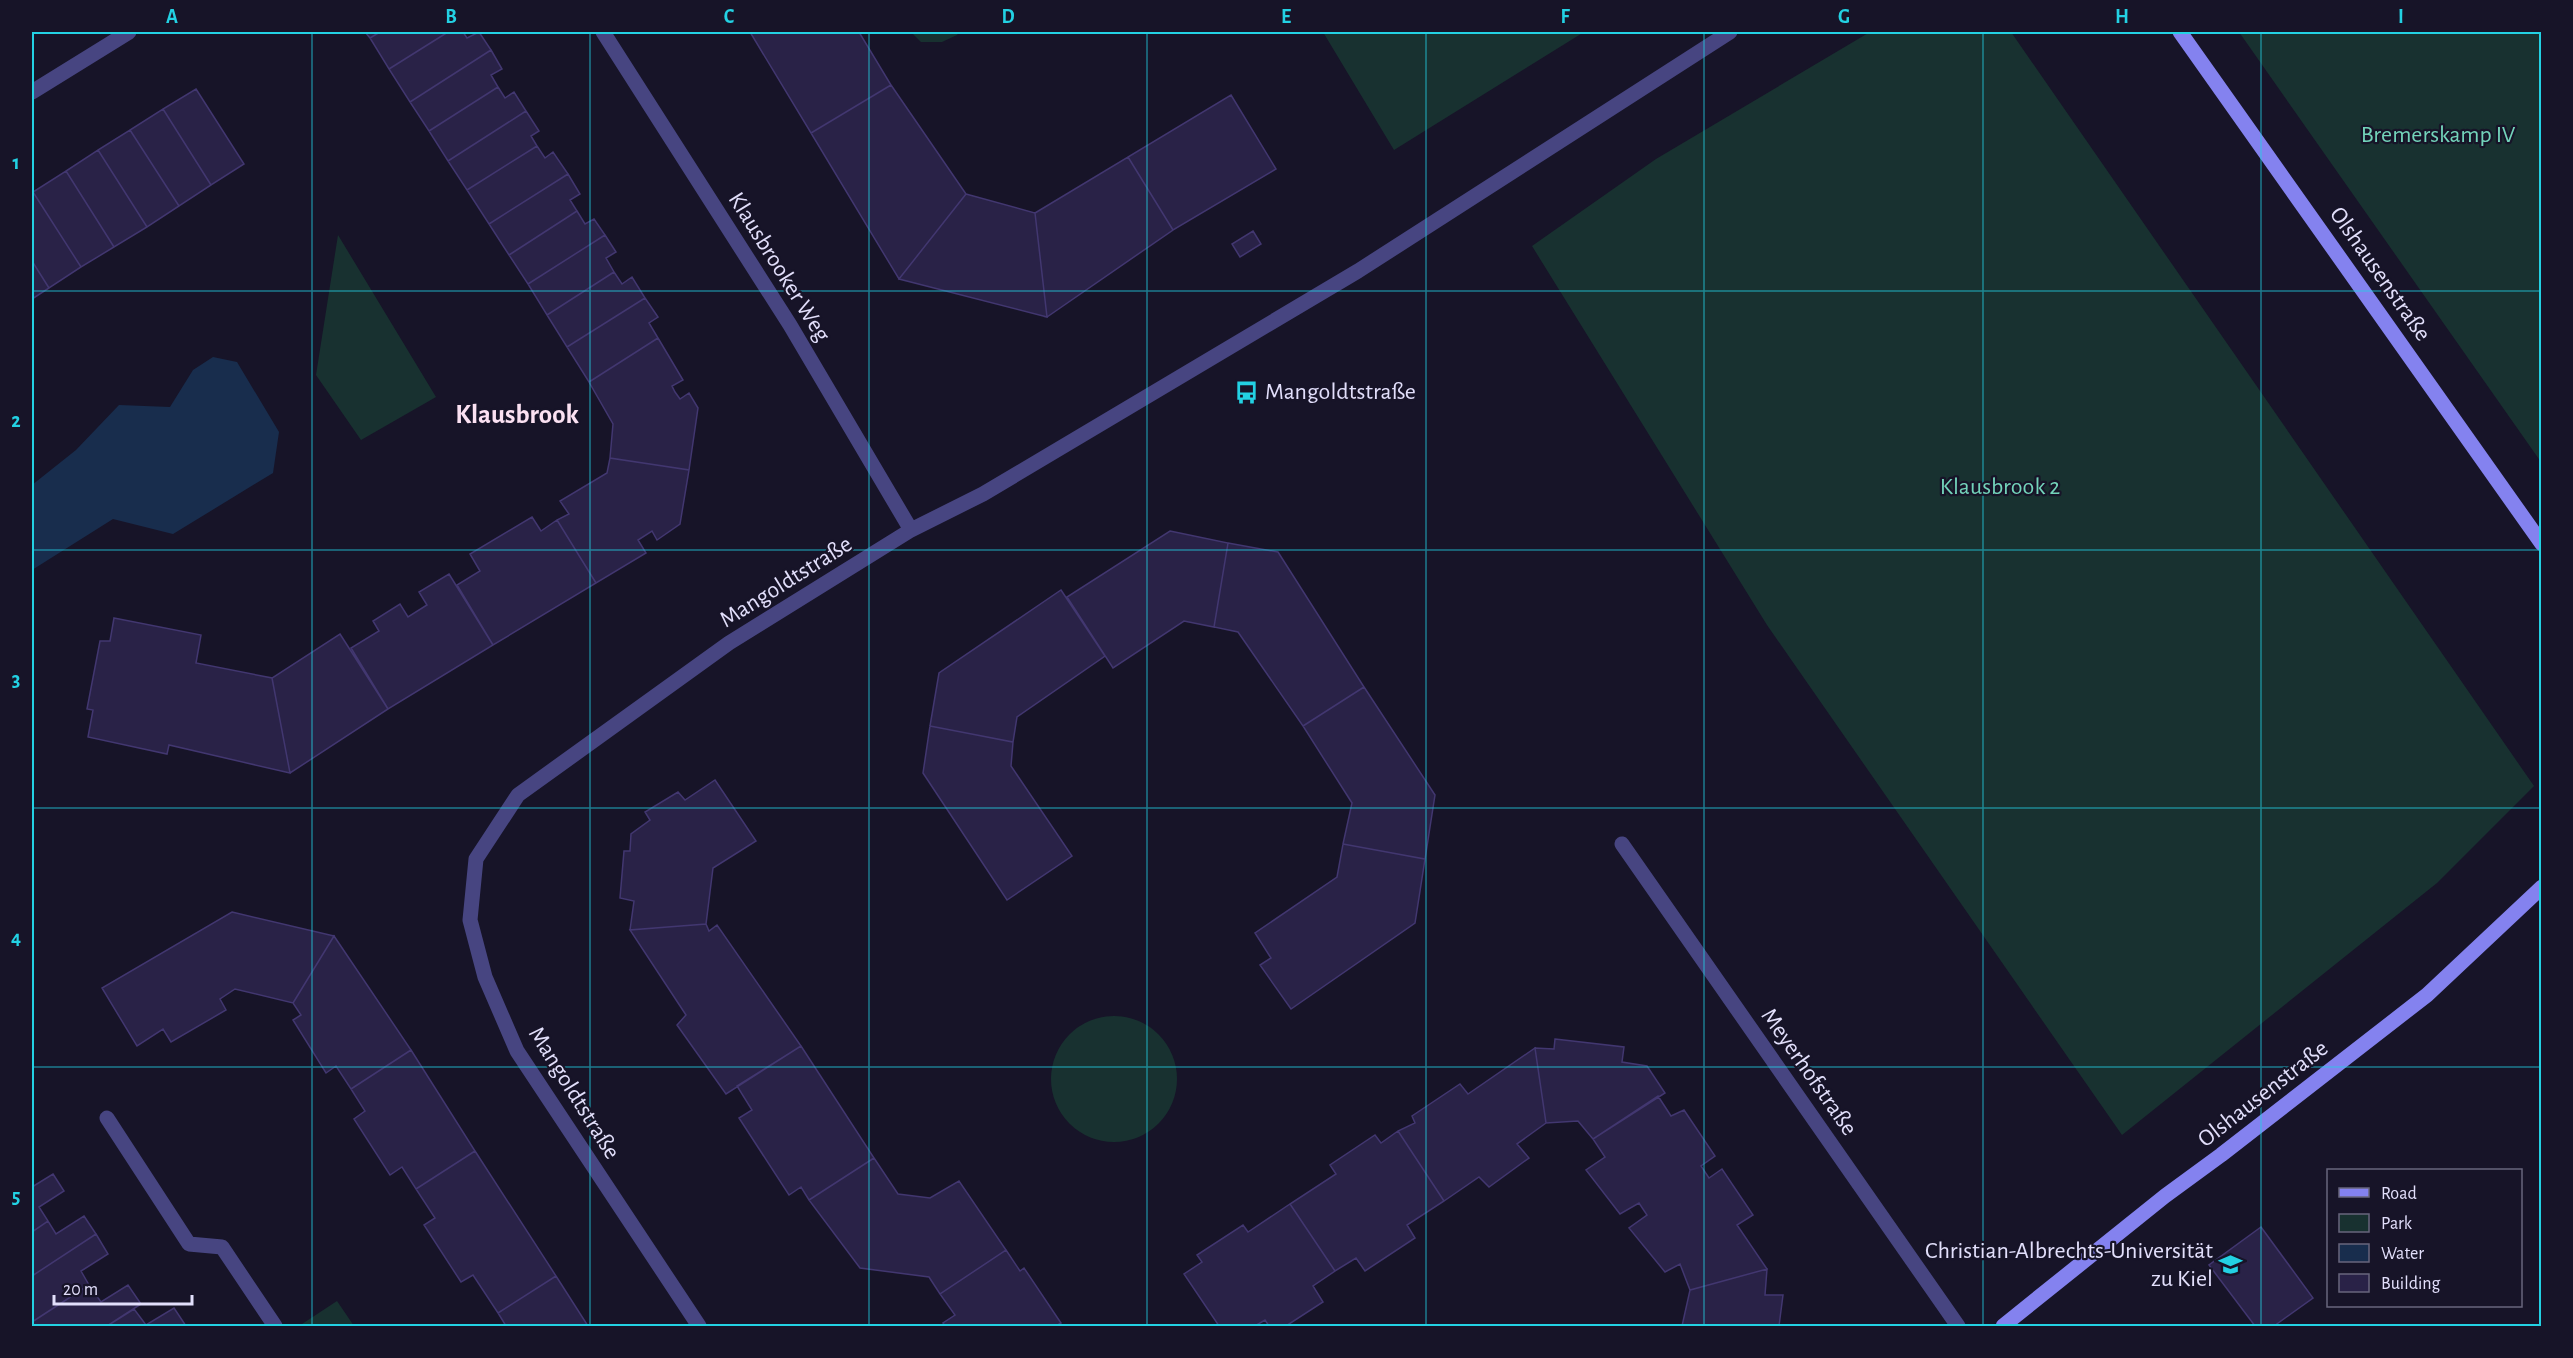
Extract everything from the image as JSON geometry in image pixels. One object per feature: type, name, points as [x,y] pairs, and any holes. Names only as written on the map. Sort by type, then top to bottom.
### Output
[{"type":"street","points":[[32,92],[129,32]]},
{"type":"street","name":"Klausbrooker Weg","points":[[603,32],[790,325],[911,530]]},
{"type":"street","name":"Mangoldtstraße","points":[[699,1326],[517,1051],[485,977],[470,920],[476,859],[518,795],[729,643],[911,530],[983,494],[1358,271],[1730,32]]},
{"type":"street","name":"Olshausenstraße","points":[[2180,32],[2541,544]]},
{"type":"street","name":"Meyerhofstraße","points":[[1622,844],[1958,1326]]},
{"type":"street","name":"Olshausenstraße","points":[[2003,1326],[2165,1196],[2427,995],[2541,887]]},
{"type":"street","points":[[107,1118],[189,1244],[222,1247],[275,1326]]},
{"type":"green space","points":[[911,32],[959,32],[942,42],[921,42]]},
{"type":"green space","points":[[1323,32],[1584,32],[1394,150]]},
{"type":"green space","name":"Klausbrook 2","points":[[1870,32],[2011,32],[2534,786],[2437,883],[2122,1135],[1767,625],[1532,246],[1656,159]]},
{"type":"green space","name":"Bremerskamp IV","points":[[2239,32],[2541,32],[2541,462]]},
{"type":"green space","points":[[338,235],[436,397],[361,440],[316,375]]},
{"type":"green space","points":[[1114,1016],[1138,1021],[1159,1034],[1172,1055],[1177,1079],[1172,1103],[1159,1124],[1138,1137],[1114,1142],[1090,1137],[1069,1124],[1056,1103],[1051,1079],[1056,1055],[1069,1034],[1090,1021]]},
{"type":"green space","points":[[337,1301],[354,1326],[304,1326],[302,1324]]},
{"type":"water","points":[[213,357],[237,362],[279,432],[273,473],[173,534],[113,519],[32,570],[32,485],[76,450],[119,405],[170,407],[193,370]]},
{"type":"building","points":[[365,32],[380,32],[370,38]]},
{"type":"building","points":[[380,32],[448,32],[389,69],[370,38]]},
{"type":"building","points":[[448,32],[463,32],[467,38],[479,32],[491,50],[410,102],[389,69]]},
{"type":"building","points":[[750,32],[859,32],[891,85],[811,133]]},
{"type":"building","points":[[491,50],[502,69],[491,75],[498,87],[429,131],[410,102]]},
{"type":"building","points":[[891,85],[966,194],[899,279],[811,133]]},
{"type":"building","points":[[498,87],[505,98],[514,92],[526,111],[448,161],[429,131]]},
{"type":"building","points":[[196,89],[244,164],[211,185],[163,109]]},
{"type":"building","points":[[1231,95],[1276,169],[1173,230],[1128,157]]},
{"type":"building","points":[[163,109],[211,185],[179,206],[130,130]]},
{"type":"building","points":[[526,111],[539,131],[531,136],[537,146],[467,190],[448,161]]},
{"type":"building","points":[[130,130],[179,206],[147,227],[98,150]]},
{"type":"building","points":[[537,146],[545,158],[553,152],[568,174],[489,224],[467,190]]},
{"type":"building","points":[[98,150],[147,227],[114,247],[66,171]]},
{"type":"building","points":[[1128,157],[1173,230],[1047,317],[1035,213]]},
{"type":"building","points":[[66,171],[114,247],[81,267],[33,192]]},
{"type":"building","points":[[568,174],[580,194],[570,200],[577,211],[509,255],[489,224]]},
{"type":"building","points":[[33,192],[81,267],[49,288],[32,261]]},
{"type":"building","points":[[966,194],[1035,213],[1047,317],[899,279]]},
{"type":"building","points":[[577,211],[585,224],[594,219],[605,235],[528,284],[509,255]]},
{"type":"building","points":[[1253,231],[1261,244],[1240,257],[1232,244]]},
{"type":"building","points":[[605,235],[616,252],[606,258],[614,272],[547,315],[528,284]]},
{"type":"building","points":[[32,261],[49,288],[32,299]]},
{"type":"building","points":[[614,272],[622,284],[632,277],[645,298],[567,347],[547,315]]},
{"type":"building","points":[[645,298],[658,317],[649,323],[658,338],[589,382],[567,347]]},
{"type":"building","points":[[658,338],[683,380],[672,386],[675,392],[680,399],[689,393],[698,408],[689,470],[610,458],[613,424],[589,382]]},
{"type":"building","points":[[610,458],[689,470],[680,524],[657,540],[652,531],[638,540],[646,553],[596,583],[557,520],[569,514],[560,501],[607,473]]},
{"type":"building","points":[[532,517],[541,531],[557,520],[596,583],[493,645],[457,585],[480,571],[470,554]]},
{"type":"building","points":[[1170,531],[1228,543],[1214,627],[1184,621],[1113,668],[1067,597]]},
{"type":"building","points":[[1228,543],[1278,552],[1364,687],[1303,726],[1238,632],[1214,627]]},
{"type":"building","points":[[449,574],[493,645],[388,709],[351,648],[379,631],[373,621],[400,604],[408,617],[427,605],[419,592]]},
{"type":"building","points":[[1061,590],[1105,656],[1017,717],[1013,742],[930,726],[939,673]]},
{"type":"building","points":[[114,618],[201,635],[196,663],[272,678],[290,773],[169,745],[167,754],[88,737],[93,710],[87,709],[100,641],[110,641]]},
{"type":"building","points":[[340,634],[388,709],[290,773],[272,678]]},
{"type":"building","points":[[1364,687],[1435,795],[1425,859],[1343,844],[1352,803],[1303,726]]},
{"type":"building","points":[[930,726],[1013,742],[1011,766],[1072,856],[1007,900],[923,773]]},
{"type":"building","points":[[715,780],[756,841],[713,868],[706,924],[630,930],[634,901],[620,898],[624,851],[630,851],[631,834],[650,820],[645,812],[678,792],[685,800]]},
{"type":"building","points":[[1343,844],[1425,859],[1415,923],[1291,1009],[1260,965],[1271,958],[1255,933],[1337,877]]},
{"type":"building","points":[[232,912],[334,936],[293,1003],[235,989],[220,999],[226,1010],[171,1042],[163,1029],[137,1046],[102,988]]},
{"type":"building","points":[[706,924],[709,931],[717,925],[801,1046],[726,1094],[677,1025],[686,1015],[630,930]]},
{"type":"building","points":[[334,936],[411,1050],[351,1089],[336,1066],[326,1073],[293,1020],[301,1015],[293,1003]]},
{"type":"building","points":[[1555,1039],[1624,1047],[1622,1062],[1647,1066],[1665,1093],[1593,1139],[1578,1121],[1546,1123],[1535,1048],[1554,1049]]},
{"type":"building","points":[[801,1046],[874,1158],[809,1200],[801,1187],[789,1195],[739,1118],[752,1110],[737,1086]]},
{"type":"building","points":[[1535,1048],[1546,1123],[1517,1144],[1529,1158],[1489,1187],[1479,1177],[1444,1201],[1398,1131],[1415,1123],[1412,1116],[1460,1084],[1468,1094]]},
{"type":"building","points":[[411,1050],[475,1151],[416,1189],[402,1167],[390,1175],[354,1119],[365,1111],[351,1089]]},
{"type":"building","points":[[1658,1096],[1671,1116],[1684,1110],[1715,1156],[1701,1166],[1709,1178],[1722,1169],[1753,1215],[1737,1225],[1767,1269],[1690,1290],[1680,1264],[1665,1272],[1629,1228],[1647,1215],[1639,1203],[1620,1214],[1586,1170],[1605,1157],[1593,1139]]},
{"type":"building","points":[[1398,1131],[1444,1201],[1407,1225],[1415,1238],[1365,1271],[1356,1258],[1335,1271],[1290,1204],[1336,1174],[1330,1165],[1375,1135],[1381,1143]]},
{"type":"building","points":[[475,1151],[556,1276],[498,1313],[473,1275],[461,1282],[424,1225],[435,1218],[416,1189]]},
{"type":"building","points":[[874,1158],[898,1194],[930,1198],[959,1181],[1006,1250],[940,1294],[929,1277],[860,1268],[809,1200]]},
{"type":"building","points":[[53,1174],[64,1191],[39,1207],[48,1221],[32,1232],[32,1187]]},
{"type":"building","points":[[1290,1204],[1335,1271],[1313,1286],[1323,1302],[1286,1326],[1269,1326],[1265,1320],[1255,1326],[1219,1326],[1184,1274],[1202,1262],[1197,1255],[1243,1225],[1248,1232]]},
{"type":"building","points":[[84,1216],[96,1234],[32,1276],[32,1232],[48,1221],[56,1234]]},
{"type":"building","points":[[2261,1227],[2313,1298],[2274,1326],[2255,1326],[2209,1265]]},
{"type":"building","points":[[96,1234],[108,1254],[81,1271],[89,1285],[32,1322],[32,1276]]},
{"type":"building","points":[[1006,1250],[1020,1271],[1024,1268],[1061,1323],[1056,1326],[945,1326],[943,1323],[955,1315],[940,1294]]},
{"type":"building","points":[[1767,1269],[1765,1295],[1783,1295],[1779,1326],[1682,1326],[1690,1290]]},
{"type":"building","points":[[556,1276],[588,1326],[506,1326],[498,1313]]},
{"type":"building","points":[[89,1285],[101,1302],[128,1285],[141,1304],[107,1326],[33,1326],[32,1322]]},
{"type":"building","points":[[174,1308],[186,1326],[107,1326],[134,1309],[146,1325]]},
{"type":"place","name":"Mangoldtstraße","points":[[1247,392]]},
{"type":"place","name":"Christian-Albrechts-Universität zu Kiel","points":[[2231,1265]]},
{"type":"district","name":"Klausbrook","points":[[517,414]]}]
